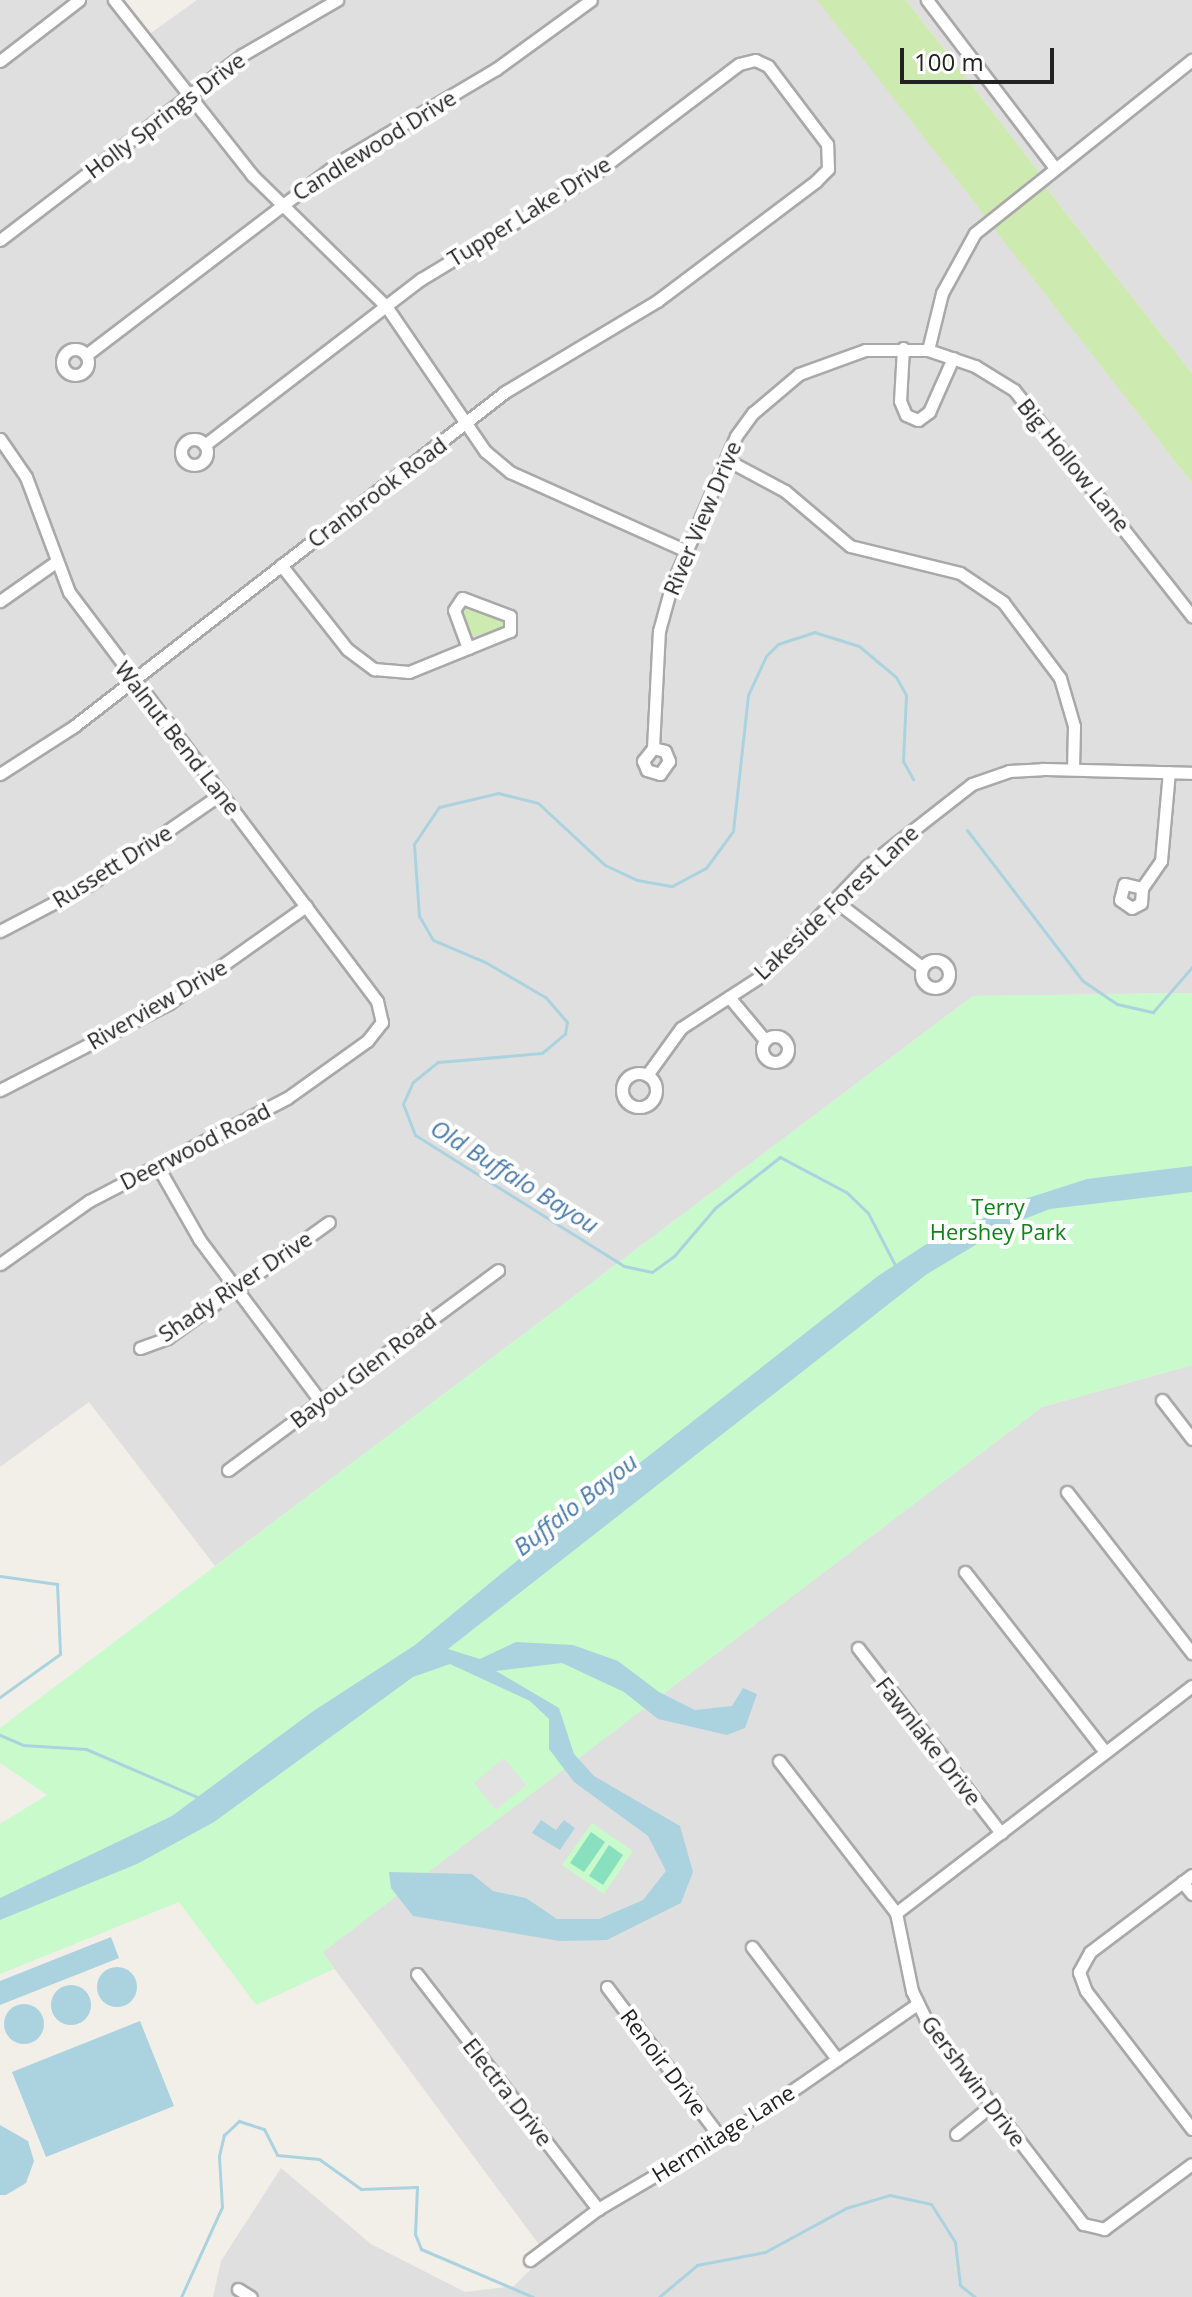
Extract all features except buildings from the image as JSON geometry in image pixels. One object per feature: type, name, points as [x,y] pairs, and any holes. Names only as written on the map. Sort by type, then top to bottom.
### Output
[{"type":"street","points":[[0,61],[79,0]]},
{"type":"street","points":[[114,0],[188,96],[280,205],[327,243],[386,306],[464,426],[510,472],[687,551]]},
{"type":"street","name":"Holly Springs Drive","points":[[0,240],[242,55],[337,0]]},
{"type":"street","name":"Candlewood Drive","points":[[86,355],[341,161],[496,69],[591,0]]},
{"type":"street","points":[[927,0],[1055,168]]},
{"type":"street","name":"Tupper Lake Drive","points":[[205,445],[463,251],[593,175],[739,64],[755,60],[778,76],[818,129],[830,157],[816,181],[761,223]]},
{"type":"street","points":[[928,350],[942,293],[975,233],[1192,60]]},
{"type":"street","name":"Cranbrook Road","points":[[0,774],[45,748],[505,392],[657,301],[761,223]]},
{"type":"street","points":[[903,348],[900,401],[906,415],[918,420],[929,412],[953,358]]},
{"type":"street","name":"River View Drive","points":[[653,748],[659,631],[687,551],[727,460],[753,413],[799,374],[865,350],[928,350]]},
{"type":"street","name":"Big Hollow Lane","points":[[928,350],[953,358],[1014,390],[1192,616]]},
{"type":"street","name":"Walnut Bend Lane","points":[[0,439],[26,477],[54,563],[69,592],[133,681],[377,1001],[382,1022]]},
{"type":"street","points":[[727,460],[785,491],[850,546],[960,573],[1003,602],[1047,655],[1064,688],[1074,726],[1073,769]]},
{"type":"street","points":[[0,601],[54,563]]},
{"type":"street","points":[[281,565],[347,649],[374,669],[409,672],[503,636],[513,623],[510,616],[462,598],[454,610],[468,648]]},
{"type":"street","name":"Lakeside Forest Lane","points":[[647,1075],[681,1028],[729,997],[789,950],[867,866],[972,784],[1009,771],[1073,769],[1192,773]]},
{"type":"street","points":[[1142,888],[1161,861],[1169,772]]},
{"type":"street","name":"Russett Drive","points":[[0,931],[90,884],[221,794]]},
{"type":"street","points":[[834,900],[922,967]]},
{"type":"street","name":"Riverview Drive","points":[[0,1090],[169,1003],[306,906]]},
{"type":"street","points":[[729,997],[765,1040]]},
{"type":"street","name":"Deerwood Road","points":[[0,1264],[89,1201],[287,1098],[367,1041],[382,1022]]},
{"type":"street","points":[[158,1167],[183,1215],[321,1402]]},
{"type":"street","name":"Shady River Drive","points":[[140,1348],[167,1338],[329,1222]]},
{"type":"street","name":"Bayou Glen Road","points":[[228,1470],[498,1270]]},
{"type":"street","points":[[1162,1400],[1192,1439]]},
{"type":"street","points":[[1067,1492],[1192,1653]]},
{"type":"street","points":[[965,1572],[1105,1752]]},
{"type":"street","name":"Fawnlake Drive","points":[[858,1648],[1001,1833]]},
{"type":"street","points":[[896,1913],[1192,1686]]},
{"type":"street","name":"Gershwin Drive","points":[[779,1761],[896,1913],[916,2005],[1077,2218],[1092,2229],[1114,2223],[1192,2164]]},
{"type":"street","points":[[1192,1894],[1187,1879],[1106,1940],[1081,1961],[1080,1981],[1192,2129]]},
{"type":"street","points":[[752,1947],[837,2059]]},
{"type":"street","name":"Electra Drive","points":[[417,1974],[598,2209]]},
{"type":"street","name":"Renoir Drive","points":[[607,1987],[720,2137]]},
{"type":"street","name":"Hermitage Lane","points":[[530,2260],[598,2209],[720,2137],[916,2005]]},
{"type":"street","points":[[956,2134],[992,2105]]},
{"type":"street","points":[[238,2289],[251,2297]]},
{"type":"shaded area","points":[[0,0],[109,0],[141,40],[197,0],[818,0],[1192,483],[1192,993],[973,996],[215,1566],[89,1402],[0,1467]]},
{"type":"shaded area","points":[[906,0],[1192,0],[1192,51],[1039,172]]},
{"type":"shaded area","points":[[1192,72],[1192,373],[1044,185]]},
{"type":"shaded area","points":[[1192,1365],[1192,2297],[213,2297],[221,2261],[281,2168],[371,2244],[465,2292],[514,2286],[546,2254],[322,1952],[1042,1407]]},
{"type":"shaded area","points":[[504,1758],[526,1785],[496,1810],[474,1783]]},
{"type":"green space","points":[[817,0],[906,0],[1039,172],[985,216]]},
{"type":"green space","points":[[1044,185],[1192,373],[1192,483],[992,226]]},
{"type":"green space","points":[[470,603],[503,620],[504,629],[473,636],[460,609]]},
{"type":"green space","name":"Terry Hershey Park","points":[[1192,993],[1192,1365],[1042,1407],[323,1952],[334,1969],[256,2005],[179,1902],[0,1974],[0,1824],[47,1795],[0,1763],[0,1728],[973,996]]},
{"type":"green space","points":[[592,1823],[633,1851],[604,1894],[562,1865]]},
{"type":"green space","points":[[591,1832],[605,1842],[584,1872],[570,1863]]},
{"type":"green space","points":[[609,1845],[623,1855],[603,1885],[589,1876]]},
{"type":"water","points":[[1192,1166],[1192,1192],[1050,1209],[1009,1225],[927,1274],[448,1649],[480,1659],[516,1642],[573,1645],[618,1661],[659,1692],[695,1710],[732,1706],[743,1688],[757,1694],[745,1728],[727,1735],[658,1719],[624,1692],[562,1663],[496,1671],[559,1708],[574,1754],[594,1776],[680,1826],[693,1872],[681,1903],[607,1940],[560,1941],[413,1916],[391,1888],[389,1872],[472,1874],[493,1891],[526,1898],[557,1919],[599,1919],[643,1900],[666,1871],[648,1836],[574,1782],[549,1749],[549,1719],[530,1701],[450,1664],[413,1677],[214,1822],[137,1864],[0,1920],[0,1898],[172,1816],[312,1712],[415,1645],[558,1527],[878,1276],[925,1245],[1025,1199],[1087,1179]]},
{"type":"water","points":[[541,1820],[556,1830],[564,1820],[575,1828],[560,1850],[532,1833]]},
{"type":"water","points":[[111,1937],[119,1958],[0,2005],[0,1981]]},
{"type":"water","points":[[117,1967],[131,1973],[137,1987],[131,2001],[117,2007],[103,2001],[97,1987],[103,1973]]},
{"type":"water","points":[[71,1985],[85,1991],[91,2005],[85,2019],[71,2025],[57,2019],[51,2005],[57,1991]]},
{"type":"water","points":[[24,2004],[38,2010],[44,2024],[38,2038],[24,2044],[10,2038],[4,2024],[10,2010]]},
{"type":"water","points":[[140,2021],[174,2106],[46,2157],[12,2072]]},
{"type":"water","points":[[0,2125],[28,2141],[34,2161],[26,2183],[6,2195],[0,2195]]},
{"type":"waterway","name":"Old Buffalo Bayou","points":[[895,1265],[868,1213],[846,1192],[780,1157],[715,1208],[674,1256],[652,1272],[624,1266],[415,1135],[403,1104],[413,1082],[438,1062],[542,1053],[565,1034],[567,1022],[545,997],[485,962],[433,940],[419,916],[414,844],[439,807],[498,793],[538,803],[605,865],[637,880],[672,886],[706,868],[733,831],[748,695],[766,656],[778,644],[814,632],[859,646],[896,677],[906,695],[903,761],[913,779]]},
{"type":"waterway","name":"Old Buffalo Bayou","points":[[967,830],[1083,981],[1117,1004],[1153,1012],[1192,967]]},
{"type":"waterway","points":[[0,1576],[57,1584],[60,1654],[0,1697]]},
{"type":"waterway","points":[[0,1735],[23,1745],[86,1749],[200,1798]]},
{"type":"waterway","points":[[181,2297],[222,2207],[219,2156],[224,2135],[239,2121],[264,2129],[277,2155],[319,2159],[361,2189],[417,2187],[415,2234],[421,2249],[533,2297]]},
{"type":"waterway","points":[[659,2297],[697,2265],[765,2252],[846,2208],[890,2195],[931,2204],[955,2242],[960,2285],[975,2297]]},
{"type":"water label","name":"Buffalo Bayou","points":[[575,1504]]}]
